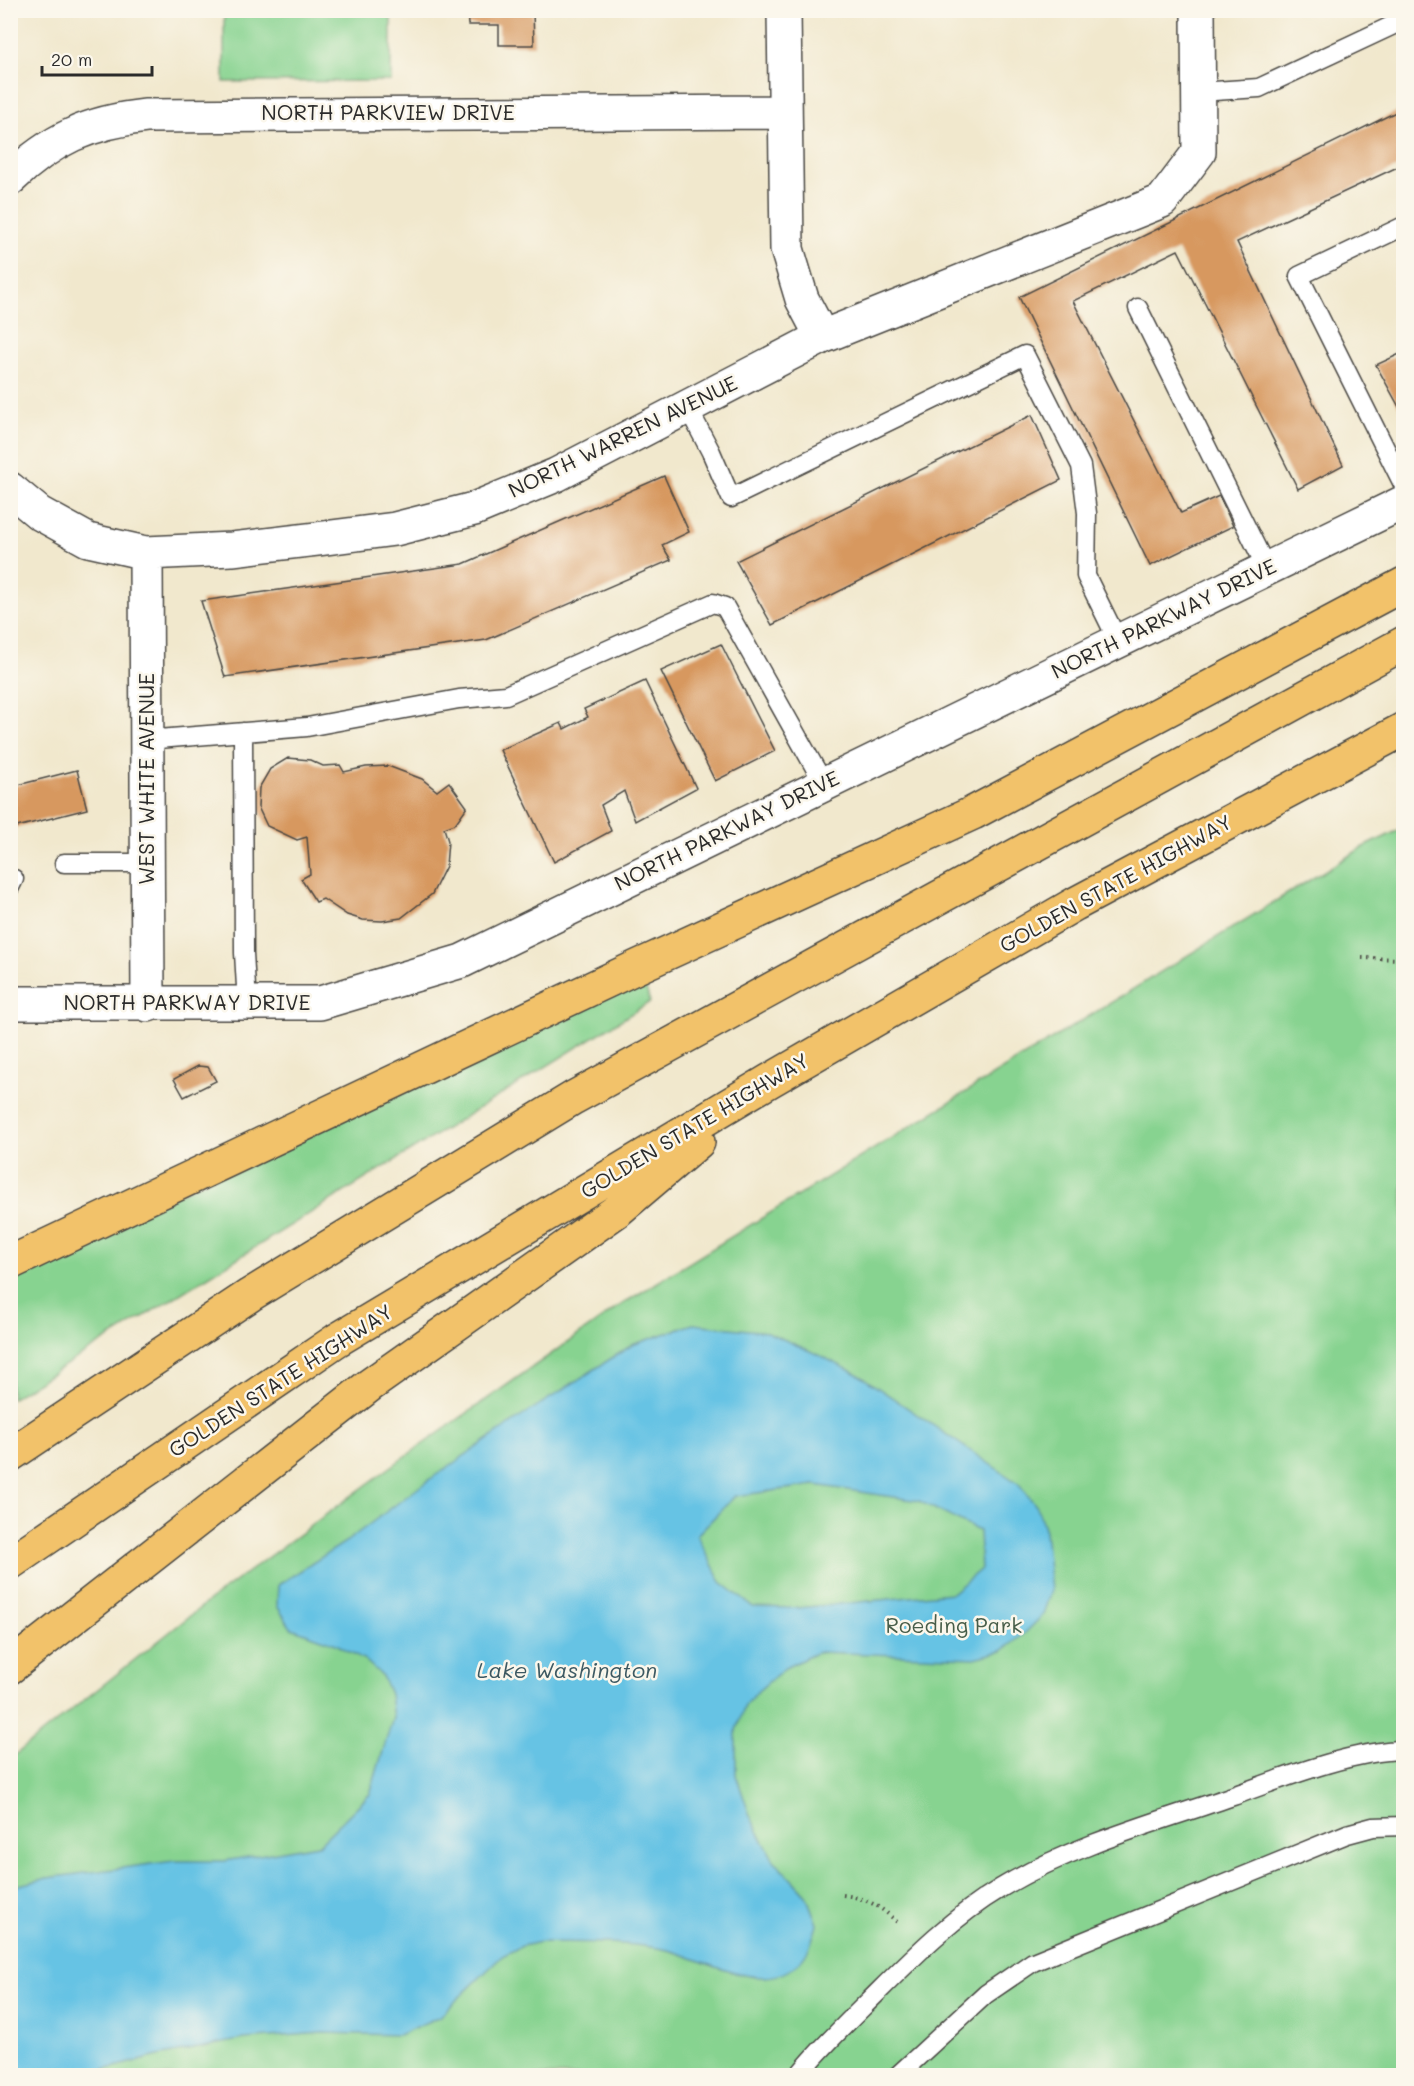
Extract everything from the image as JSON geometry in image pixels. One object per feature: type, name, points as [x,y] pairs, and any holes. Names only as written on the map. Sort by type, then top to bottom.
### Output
[{"type":"highway","points":[[10,1263],[575,996],[973,813],[1404,584]]},
{"type":"highway","points":[[10,1455],[250,1296],[573,1098],[1404,643]]},
{"type":"highway","name":"GOLDEN STATE HIGHWAY","points":[[10,1563],[338,1340],[769,1081],[1075,904],[1404,729]]},
{"type":"highway","points":[[10,1667],[370,1384],[618,1210],[769,1081]]},
{"type":"street","points":[[784,10],[788,249],[802,299],[822,337]]},
{"type":"street","points":[[1198,10],[1199,92]]},
{"type":"street","name":"NORTH WARREN AVENUE","points":[[10,489],[39,513],[88,540],[146,553],[232,549],[395,529],[474,509],[556,475],[822,337],[1162,201],[1199,152],[1199,92]]},
{"type":"street","name":"NORTH PARKVIEW DRIVE","points":[[10,179],[55,143],[82,129],[111,119],[146,116],[784,112]]},
{"type":"street","name":"NORTH PARKWAY DRIVE","points":[[10,1003],[148,1005],[320,1003],[462,961],[1404,502]]},
{"type":"street","name":"WEST WHITE AVENUE","points":[[146,553],[148,1005]]},
{"type":"lane","points":[[1199,92],[1259,88],[1404,20]]},
{"type":"lane","points":[[1404,226],[1299,276],[1404,486]]},
{"type":"lane","points":[[1138,308],[1267,569]]},
{"type":"lane","points":[[688,408],[731,498],[1025,355],[1081,466],[1087,513],[1086,576],[1118,641]]},
{"type":"lane","points":[[146,740],[307,727],[459,699],[506,695],[713,603],[725,607],[824,784]]},
{"type":"lane","points":[[243,732],[244,953],[247,1004]]},
{"type":"lane","points":[[64,863],[147,863]]},
{"type":"lane","points":[[798,2076],[819,2050],[921,1949],[962,1915],[1001,1888],[1047,1865],[1127,1833],[1306,1771],[1404,1750]]},
{"type":"lane","points":[[897,2076],[986,1994],[1033,1962],[1082,1939],[1347,1834],[1373,1827],[1404,1826]]},
{"type":"path","points":[[1362,958],[1404,959]]},
{"type":"path","points":[[843,1895],[868,1900],[882,1908],[899,1924]]},
{"type":"green space","points":[[224,11],[391,11],[391,81],[224,82]]},
{"type":"green space","name":"Roeding Park","points":[[1403,828],[1403,2075],[11,2076],[11,1758],[215,1596],[403,1458],[624,1303],[1360,849]]},
{"type":"green space","points":[[639,966],[650,1002],[11,1399],[11,1277]]},
{"type":"water","name":"Lake Washington","points":[[693,1324],[767,1332],[819,1355],[859,1375],[1019,1484],[1037,1507],[1045,1531],[1051,1590],[1043,1615],[1002,1651],[975,1658],[818,1652],[785,1668],[758,1691],[745,1706],[736,1730],[736,1775],[750,1816],[773,1859],[806,1895],[817,1924],[808,1950],[795,1966],[779,1975],[761,1977],[742,1975],[685,1955],[653,1947],[604,1943],[540,1942],[522,1946],[502,1956],[440,2016],[399,2035],[322,2033],[244,2039],[158,2056],[103,2070],[93,2075],[11,2075],[11,1887],[47,1878],[174,1861],[224,1861],[318,1845],[370,1794],[393,1718],[390,1694],[382,1676],[365,1660],[336,1644],[291,1628],[277,1606],[278,1585],[347,1541],[426,1482],[531,1410],[632,1345]],"holes":[[[815,1485],[919,1501],[979,1531],[981,1569],[952,1593],[797,1608],[753,1607],[721,1582],[697,1535],[735,1496]]]},
{"type":"building","points":[[467,10],[533,10],[534,45],[499,45],[499,25],[468,25]]},
{"type":"building","points":[[1404,108],[1404,164],[1237,242],[1343,465],[1298,489],[1178,250],[1073,301],[1181,513],[1219,496],[1233,526],[1150,566],[1019,297]]},
{"type":"building","points":[[1404,352],[1404,416],[1376,365]]},
{"type":"building","points":[[1032,415],[1061,480],[772,625],[736,561]]},
{"type":"building","points":[[664,476],[689,532],[662,545],[671,560],[486,640],[225,677],[201,601],[463,564]]},
{"type":"building","points":[[721,644],[775,751],[715,781],[661,671]]},
{"type":"building","points":[[645,681],[696,788],[635,821],[624,791],[601,805],[611,831],[554,862],[500,750],[561,723],[564,729],[588,717],[584,709]]},
{"type":"building","points":[[288,758],[310,760],[323,766],[340,765],[344,772],[366,767],[388,766],[422,779],[437,791],[449,782],[467,807],[455,824],[444,828],[448,841],[446,866],[432,894],[401,918],[382,921],[363,920],[347,915],[323,899],[316,902],[301,879],[310,874],[307,837],[297,840],[267,826],[258,807],[259,788],[270,769]]},
{"type":"building","points":[[77,770],[87,809],[13,828],[10,787]]},
{"type":"building","points":[[198,1066],[208,1067],[216,1081],[184,1097],[174,1079]]}]
